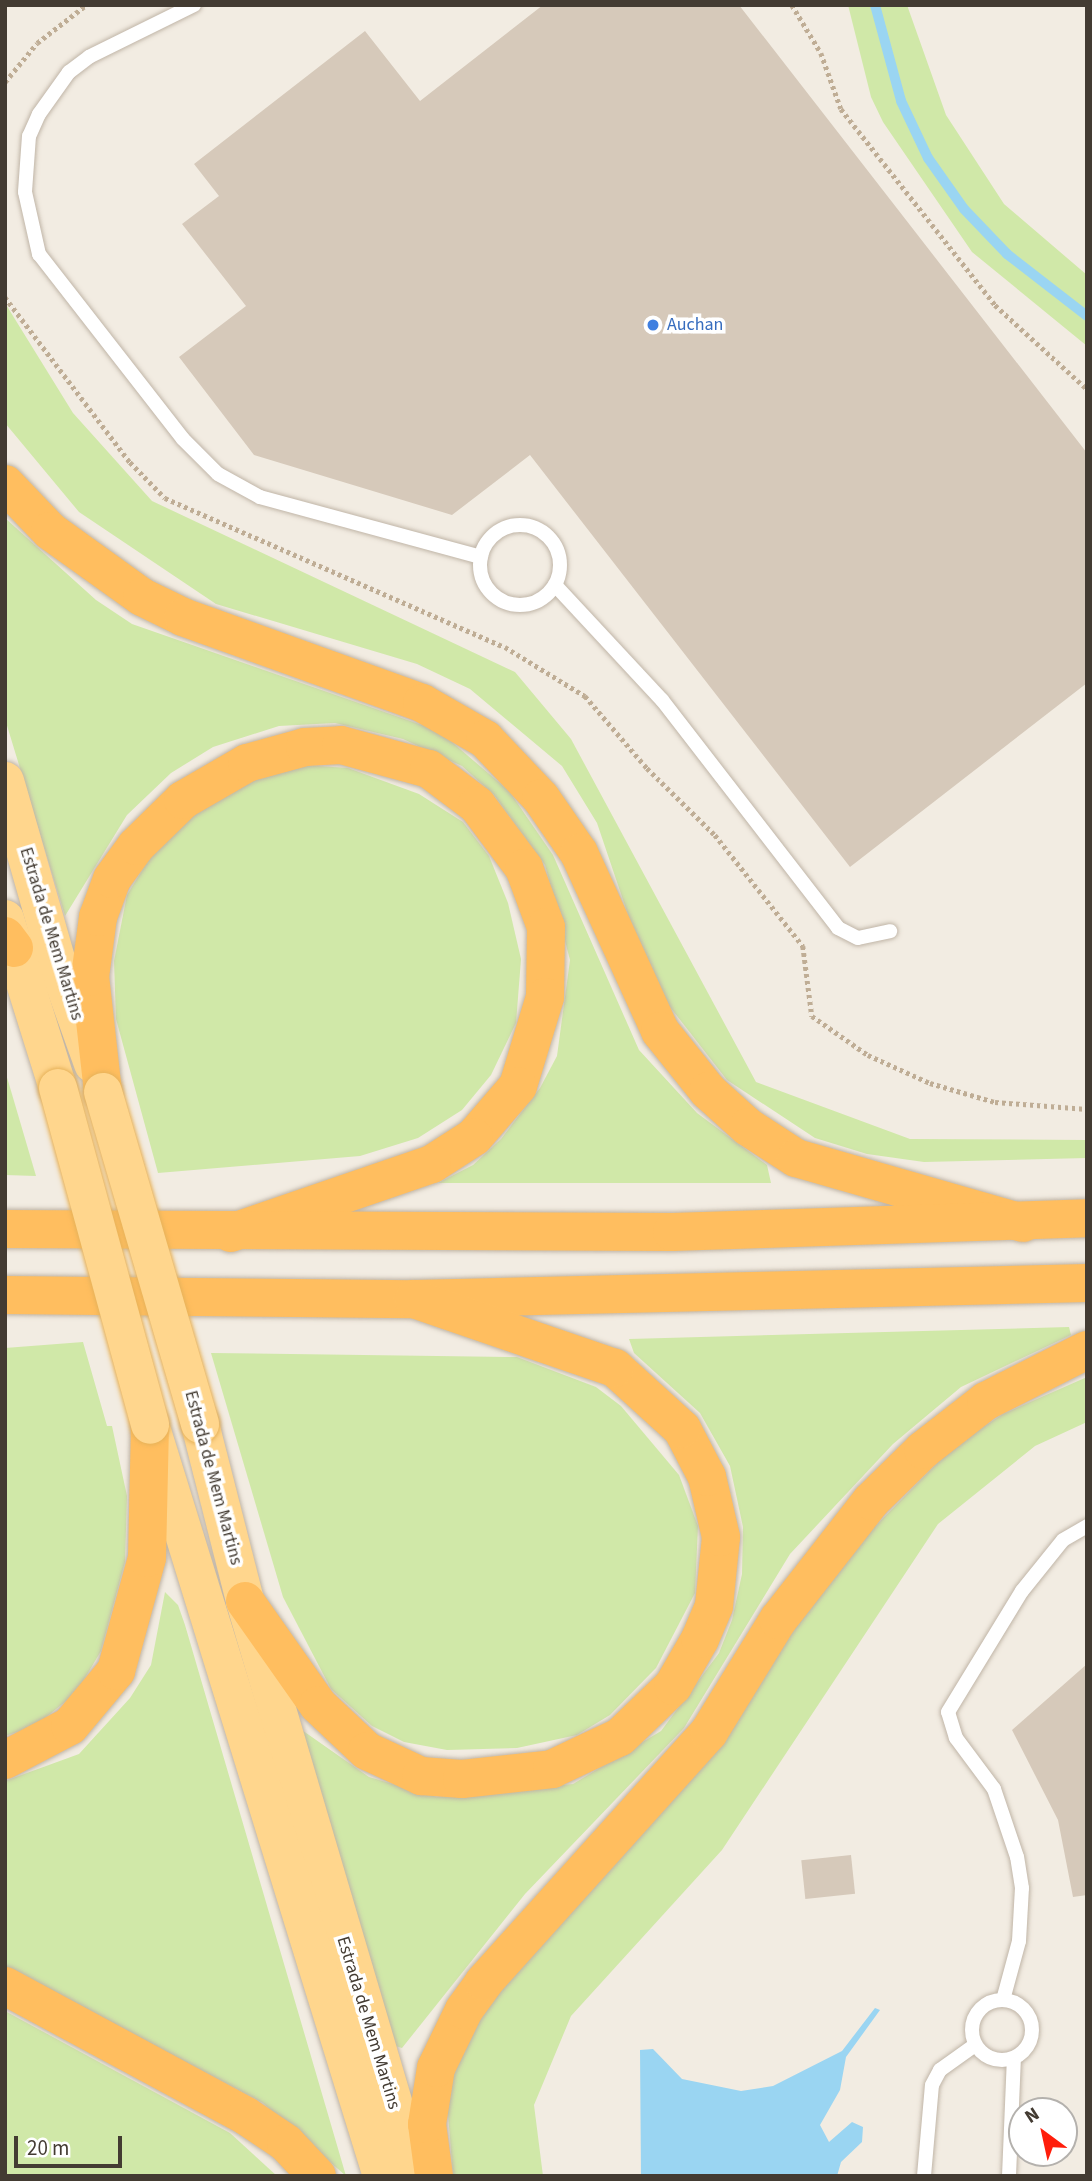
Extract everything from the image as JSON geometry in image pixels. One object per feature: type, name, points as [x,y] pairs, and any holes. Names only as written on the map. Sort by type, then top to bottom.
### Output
[{"type":"highway","points":[[5,484],[50,531],[142,597],[183,617],[422,703],[485,739],[541,798],[579,853],[660,1031],[708,1091],[748,1126],[796,1158],[1023,1223]]},
{"type":"highway","points":[[103,1092],[90,977],[98,917],[112,879],[136,846],[183,800],[247,763],[305,747],[341,745],[429,769],[477,805],[524,868],[545,927],[545,997],[518,1086],[474,1137],[432,1164],[230,1234]]},
{"type":"highway","points":[[5,1230],[230,1234],[1023,1223],[1087,1218]]},
{"type":"highway","points":[[5,1295],[414,1299],[1087,1283]]},
{"type":"highway","points":[[245,1601],[318,1705],[367,1751],[421,1776],[462,1780],[552,1769],[620,1737],[673,1686],[700,1639],[714,1606],[721,1537],[707,1477],[682,1429],[615,1368],[414,1299]]},
{"type":"highway","points":[[434,2176],[427,2124],[436,2068],[464,2010],[484,1982],[709,1732],[778,1620],[871,1501],[923,1450],[985,1401],[1087,1350]]},
{"type":"highway","points":[[5,1760],[70,1726],[116,1671],[147,1558],[150,1425]]},
{"type":"highway","points":[[5,1986],[246,2116],[286,2143],[317,2176]]},
{"type":"main road","name":"Estrada de Mem Martins","points":[[5,781],[58,966],[103,1092],[200,1423],[245,1601],[415,2176]]},
{"type":"main road","name":"Estrada de Mem Martins","points":[[8,934],[58,1088],[150,1425],[382,2176]]},
{"type":"lane","points":[[194,5],[89,57],[69,72],[39,114],[29,136],[25,192],[39,254],[183,439],[218,474],[260,497],[481,557]]},
{"type":"lane","points":[[507,526],[535,527],[556,545],[560,572],[555,585],[537,602],[512,604],[484,582],[481,557],[495,534],[507,526]]},
{"type":"lane","points":[[555,585],[662,700],[838,928],[858,938],[890,931]]},
{"type":"lane","points":[[1003,2000],[1018,1941],[1022,1888],[1017,1857],[994,1789],[956,1738],[948,1712],[1022,1591],[1063,1540],[1087,1526]]},
{"type":"lane","points":[[1003,2000],[1022,2007],[1032,2024],[1029,2045],[1014,2058],[988,2057],[975,2045],[972,2027],[978,2011],[1003,2000]]},
{"type":"lane","points":[[924,2176],[932,2085],[940,2070],[975,2045]]},
{"type":"lane","points":[[1009,2176],[1014,2058]]},
{"type":"path","points":[[5,82],[37,43],[86,5]]},
{"type":"path","points":[[792,5],[821,53],[841,109],[995,305],[1087,389]]},
{"type":"path","points":[[5,297],[130,462],[165,498],[505,647],[585,696],[647,768],[715,835],[803,946],[812,1016],[868,1055],[930,1083],[995,1102],[1087,1109]]},
{"type":"green space","points":[[848,5],[907,5],[946,115],[1004,204],[1087,275],[1087,346],[972,252],[883,122],[871,97]]},
{"type":"green space","points":[[5,303],[73,413],[152,501],[515,672],[571,739],[756,1082],[910,1139],[1087,1140],[1087,1158],[924,1162],[867,1154],[815,1138],[727,1080],[663,998],[641,953],[597,823],[562,766],[470,689],[417,664],[216,604],[79,512],[5,423]]},
{"type":"green space","points":[[5,518],[96,600],[132,624],[439,731],[509,791],[553,855],[639,1050],[697,1113],[767,1165],[771,1183],[438,1183],[473,1165],[501,1139],[540,1088],[557,1056],[570,960],[545,865],[494,795],[462,766],[403,739],[335,723],[279,726],[213,747],[171,773],[127,815],[65,916],[5,719]]},
{"type":"green space","points":[[303,765],[348,768],[419,794],[463,822],[489,856],[508,903],[521,959],[516,1023],[491,1075],[462,1110],[418,1138],[360,1156],[158,1173],[116,1019],[114,961],[127,895],[157,846],[209,800],[253,779]]},
{"type":"green space","points":[[5,1071],[9,1084],[36,1176],[5,1175]]},
{"type":"green space","points":[[1069,1327],[1071,1335],[961,1387],[893,1444],[790,1554],[684,1728],[525,1894],[402,2048],[392,2045],[299,1728],[369,1777],[437,1797],[573,1784],[661,1731],[719,1653],[732,1620],[742,1574],[743,1527],[730,1466],[700,1413],[634,1353],[629,1339]]},
{"type":"green space","points":[[83,1342],[107,1426],[112,1426],[127,1496],[125,1562],[101,1651],[76,1693],[35,1726],[5,1736],[5,1348]]},
{"type":"green space","points":[[211,1353],[517,1357],[596,1387],[621,1406],[679,1475],[698,1526],[695,1593],[656,1668],[610,1715],[577,1735],[517,1748],[447,1750],[404,1742],[372,1726],[331,1689],[283,1597]]},
{"type":"green space","points":[[1087,1377],[1087,1422],[1035,1446],[938,1524],[722,1850],[571,2016],[534,2105],[543,2176],[453,2176],[447,2101],[460,2048],[494,1996],[853,1549],[953,1447],[1003,1414]]},
{"type":"green space","points":[[165,1592],[178,1605],[185,1625],[346,2176],[263,2103],[5,1967],[5,1781],[79,1754],[130,1698],[151,1665]]},
{"type":"green space","points":[[5,2011],[230,2133],[277,2176],[5,2176]]},
{"type":"water","points":[[875,2008],[880,2010],[846,2057],[840,2090],[820,2125],[829,2142],[852,2122],[863,2127],[862,2142],[841,2162],[837,2176],[641,2176],[640,2050],[653,2049],[682,2079],[741,2091],[773,2086],[842,2051]]},
{"type":"building","name":"Auchan","points":[[543,5],[739,5],[1087,453],[1087,683],[850,867],[530,455],[452,515],[254,455],[179,357],[246,306],[182,224],[219,196],[194,164],[365,31],[420,101]]},
{"type":"building","points":[[1087,1664],[1087,1895],[1073,1897],[1058,1820],[1012,1730]]},
{"type":"building","points":[[851,1855],[855,1894],[805,1899],[801,1860]]},
{"type":"waterway","points":[[875,5],[901,101],[928,158],[964,209],[1007,254],[1087,316]]},
{"type":"place","name":"Auchan","points":[[653,325]]}]
